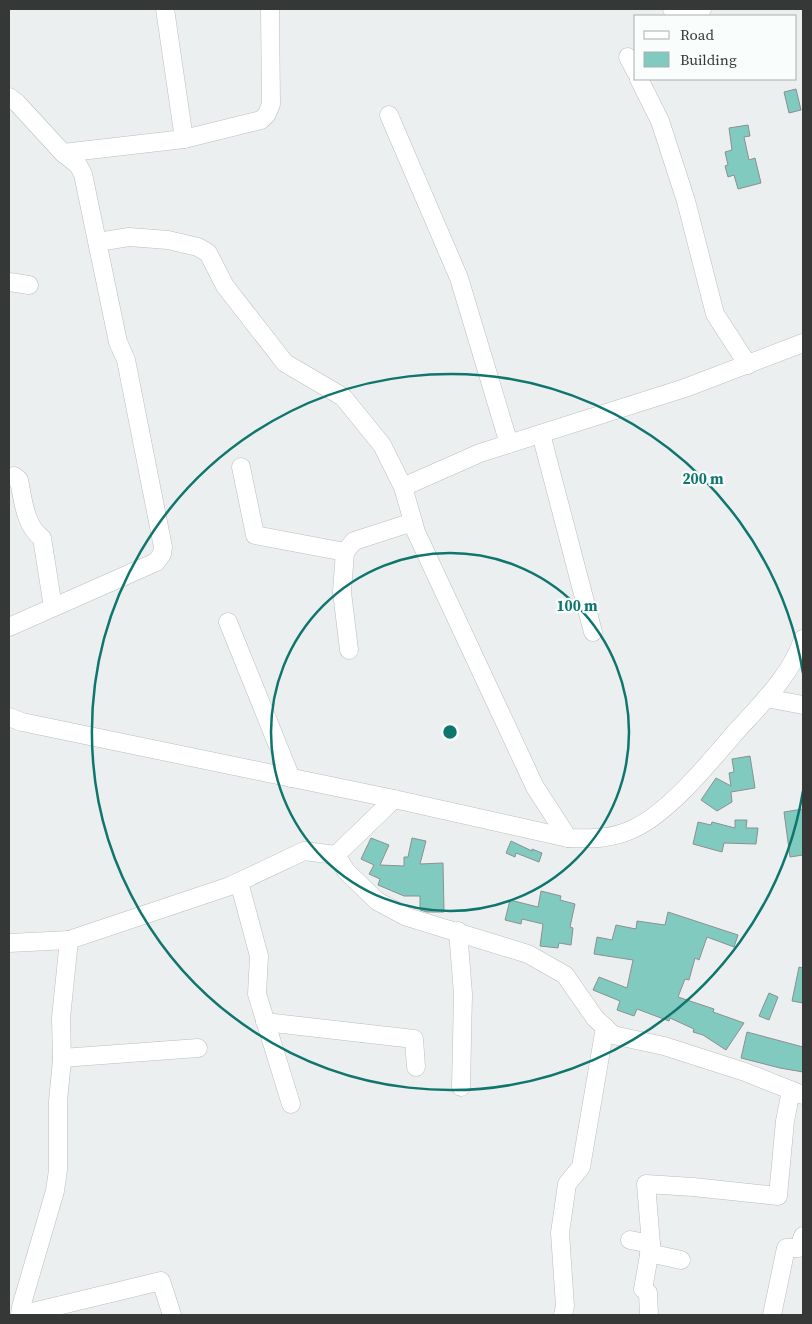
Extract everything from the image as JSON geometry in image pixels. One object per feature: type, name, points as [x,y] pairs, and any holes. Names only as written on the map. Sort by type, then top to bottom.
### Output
[{"type":"street","points":[[165,9],[184,139]]},
{"type":"street","points":[[63,153],[184,139],[262,120],[271,104],[270,9]]},
{"type":"street","points":[[640,80],[660,121],[686,201],[715,314],[748,365]]},
{"type":"street","points":[[9,97],[17,103],[63,153],[78,165],[83,174],[118,342],[126,360],[163,547],[162,554],[156,562],[9,627]]},
{"type":"street","points":[[389,115],[459,278],[510,444]]},
{"type":"street","points":[[98,242],[129,237],[168,240],[198,247],[208,253],[226,286],[285,363],[343,397],[382,445],[403,487],[416,532],[535,787],[568,838]]},
{"type":"street","points":[[9,282],[29,285]]},
{"type":"street","points":[[403,487],[480,454],[686,388],[803,343]]},
{"type":"street","points":[[541,434],[593,632]]},
{"type":"street","points":[[240,467],[255,535],[345,552]]},
{"type":"street","points":[[9,477],[14,476],[19,480],[26,514],[34,533],[42,538],[53,607]]},
{"type":"street","points":[[349,650],[342,592],[345,552],[354,541],[413,522]]},
{"type":"street","points":[[228,622],[291,778]]},
{"type":"street","points":[[9,717],[32,724],[394,799],[568,838],[595,839],[616,836],[637,827],[655,815],[693,780],[766,698],[800,649],[803,639]]},
{"type":"street","points":[[766,698],[803,705]]},
{"type":"street","points":[[9,943],[69,940],[239,882],[304,852],[336,855],[394,799]]},
{"type":"street","points":[[336,855],[346,871],[377,901],[407,917],[458,931],[528,954],[565,975],[595,1018],[612,1035],[664,1046],[745,1072],[797,1093],[785,1121],[778,1196],[692,1186],[646,1184],[650,1248],[643,1288],[648,1293],[649,1315]]},
{"type":"street","points":[[239,882],[259,956],[257,994],[291,1104]]},
{"type":"street","points":[[458,931],[463,994],[462,1087]]},
{"type":"street","points":[[69,940],[61,1018],[62,1058],[58,1101],[58,1170],[55,1191],[37,1248],[20,1315],[161,1281],[172,1315]]},
{"type":"street","points":[[265,1022],[414,1039],[416,1067]]},
{"type":"street","points":[[563,1315],[565,1306],[560,1233],[567,1184],[581,1167],[605,1027]]},
{"type":"street","points":[[62,1058],[198,1048]]},
{"type":"street","points":[[772,1315],[786,1248],[799,1248],[803,1236]]},
{"type":"street","points":[[630,1240],[681,1260]]},
{"type":"building","points":[[796,89],[801,110],[789,113],[784,92]]},
{"type":"building","points":[[748,125],[750,136],[744,137],[749,160],[755,158],[761,183],[738,189],[734,175],[728,177],[725,166],[728,165],[725,152],[732,150],[729,128]]},
{"type":"building","points":[[750,756],[755,788],[731,792],[732,802],[717,811],[701,800],[716,778],[731,786],[729,773],[734,772],[732,759]]},
{"type":"building","points":[[803,809],[803,855],[790,857],[784,812]]},
{"type":"building","points":[[735,820],[747,820],[746,828],[758,828],[756,844],[724,843],[722,852],[693,844],[698,822],[711,825],[712,822],[735,828]]},
{"type":"building","points":[[371,838],[389,845],[380,865],[404,866],[404,857],[408,857],[412,838],[426,841],[420,864],[443,863],[444,912],[420,910],[420,896],[404,896],[378,885],[380,879],[369,874],[374,865],[361,859]]},
{"type":"building","points":[[511,841],[532,851],[532,849],[542,853],[539,862],[516,853],[515,857],[506,853]]},
{"type":"building","points":[[541,891],[561,896],[560,900],[575,904],[570,927],[573,928],[571,945],[559,943],[558,948],[540,946],[543,924],[522,919],[521,924],[505,920],[510,900],[538,907]]},
{"type":"building","points":[[668,912],[738,935],[734,947],[707,937],[699,960],[695,958],[689,980],[685,979],[678,997],[714,1009],[713,1012],[744,1023],[726,1050],[703,1035],[693,1032],[694,1029],[670,1018],[669,1021],[637,1009],[634,1016],[617,1010],[620,1001],[593,990],[599,977],[627,988],[633,960],[594,954],[597,937],[612,940],[616,925],[636,929],[637,921],[665,925]]},
{"type":"building","points":[[799,967],[803,968],[803,1003],[792,1001]]},
{"type":"building","points":[[769,993],[778,997],[769,1020],[759,1016]]},
{"type":"building","points":[[747,1032],[803,1047],[803,1072],[741,1058]]}]
